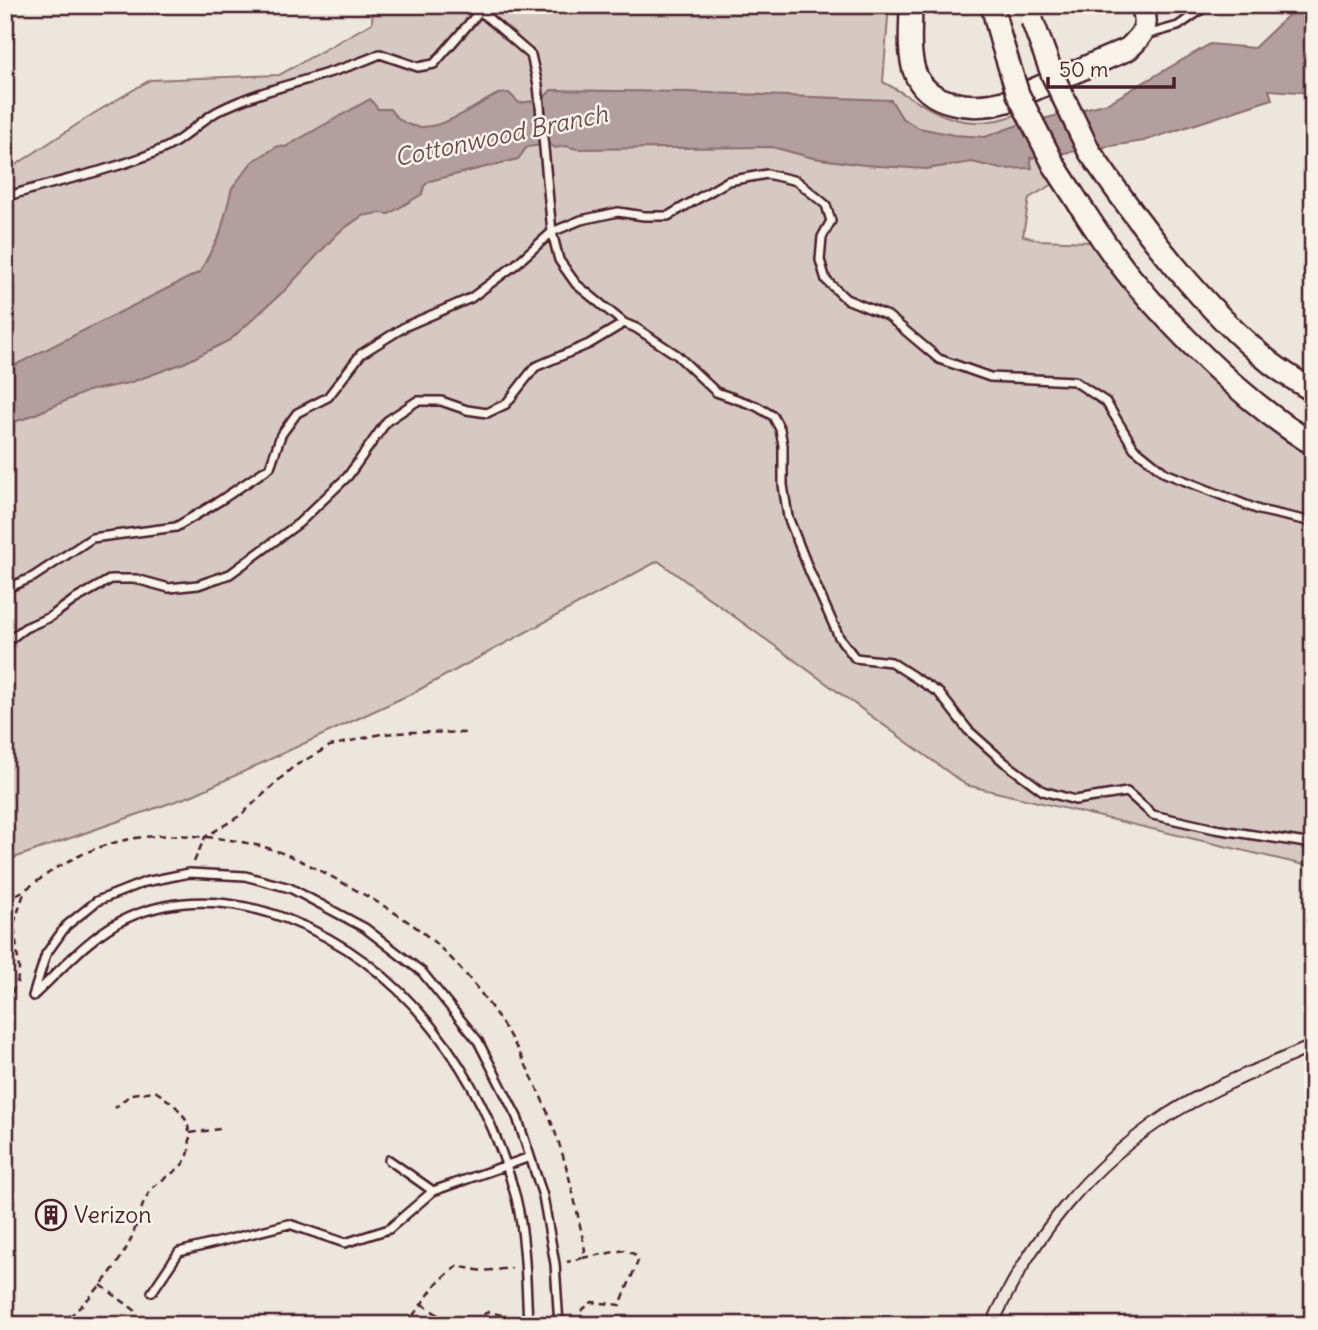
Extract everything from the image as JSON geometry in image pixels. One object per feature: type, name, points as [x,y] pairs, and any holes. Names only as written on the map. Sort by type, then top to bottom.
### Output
[{"type":"main road","points":[[911,5],[911,56],[921,84],[948,102],[968,107],[1007,101],[1128,49],[1142,36],[1145,24],[1141,5]]},
{"type":"main road","points":[[992,5],[1018,94],[1054,165],[1131,277],[1244,394],[1313,444]]},
{"type":"main road","points":[[1030,13],[1053,76],[1089,151],[1128,208],[1219,314],[1272,364],[1313,391]]},
{"type":"lane","points":[[473,5],[531,55],[538,85],[552,232],[559,260],[576,284],[624,323],[644,332],[677,355],[716,392],[756,406],[774,416],[783,445],[783,485],[788,517],[839,637],[855,658],[891,662],[939,692],[968,730],[1004,762],[1043,791],[1075,800],[1127,792],[1153,815],[1215,830],[1313,844]]},
{"type":"lane","points":[[5,197],[167,148],[216,112],[287,85],[348,68],[380,54],[418,67],[434,64],[479,12],[493,5]]},
{"type":"lane","points":[[1142,36],[1178,26],[1208,5]]},
{"type":"lane","points":[[5,589],[33,577],[92,538],[176,527],[221,500],[270,467],[281,435],[297,413],[328,397],[361,354],[406,327],[471,298],[515,265],[552,232],[581,220],[618,212],[668,216],[728,181],[767,174],[797,181],[826,205],[831,221],[822,237],[820,260],[826,279],[846,299],[888,316],[939,359],[990,377],[1074,381],[1106,402],[1135,448],[1165,472],[1259,510],[1313,522]]},
{"type":"lane","points":[[5,643],[25,628],[50,617],[111,579],[136,579],[169,588],[198,585],[230,574],[299,523],[348,476],[387,421],[417,401],[441,401],[467,411],[487,413],[506,404],[534,367],[589,344],[624,323]]},
{"type":"lane","points":[[528,1325],[526,1267],[516,1200],[491,1125],[472,1084],[438,1033],[393,986],[346,947],[307,927],[258,908],[213,901],[169,904],[127,918],[88,942],[33,996],[46,954],[66,926],[97,901],[145,882],[189,873],[245,876],[290,888],[365,928],[422,972],[478,1041],[517,1116],[543,1196],[555,1264],[559,1325]]},
{"type":"lane","points":[[152,1292],[179,1252],[289,1224],[345,1243],[389,1229],[433,1191],[505,1168],[530,1157]]},
{"type":"lane","points":[[389,1160],[433,1191]]},
{"type":"path","points":[[189,873],[205,838],[242,816],[293,767],[330,746],[381,734],[468,733]]},
{"type":"path","points":[[5,899],[24,892],[52,871],[82,854],[110,844],[143,837],[205,838],[265,847],[323,872],[395,911],[435,943],[478,990],[507,1032],[540,1094],[556,1134],[575,1198],[585,1250],[582,1258]]},
{"type":"path","points":[[5,1004],[17,983],[19,969],[15,924],[24,892]]},
{"type":"path","points":[[60,1325],[87,1302],[129,1244],[152,1188],[174,1173],[188,1155],[190,1133],[185,1115],[155,1091],[131,1094],[115,1108]]},
{"type":"path","points":[[190,1133],[220,1129]]},
{"type":"path","points":[[555,1264],[625,1250],[636,1255],[638,1261],[620,1305],[592,1302],[581,1311]]},
{"type":"path","points":[[407,1325],[437,1283],[457,1266],[482,1271],[526,1267]]},
{"type":"path","points":[[101,1285],[137,1312]]},
{"type":"path","points":[[422,1304],[453,1325]]},
{"type":"path","points":[[462,1325],[488,1312],[507,1316]]},
{"type":"shaded area","points":[[373,5],[889,5],[883,82],[931,110],[961,120],[977,122],[1016,115],[1053,184],[1029,198],[1023,236],[1039,240],[1090,242],[1132,299],[1239,405],[1313,456],[1313,867],[966,785],[658,561],[413,693],[193,795],[5,861],[5,172],[150,80],[279,75],[372,23]]},
{"type":"water","name":"Cottonwood Branch","points":[[1299,5],[1313,5],[1313,93],[1269,90],[1272,99],[1144,141],[1030,158],[1032,168],[1001,169],[972,162],[926,169],[864,165],[813,158],[772,147],[577,149],[566,146],[555,148],[550,144],[527,147],[518,159],[430,181],[424,186],[422,194],[389,214],[362,216],[338,233],[285,290],[230,340],[184,363],[129,383],[88,391],[24,419],[5,424],[5,370],[200,272],[220,234],[232,188],[252,162],[278,146],[285,147],[370,99],[378,109],[390,109],[401,121],[414,126],[442,123],[498,94],[509,93],[519,103],[542,100],[551,90],[891,100],[902,118],[919,128],[954,135],[985,137],[1018,125],[1108,103],[1210,44],[1254,48]]},
{"type":"tram line","points":[[985,1325],[1000,1293],[1037,1233],[1082,1178],[1107,1154],[1134,1131],[1181,1099],[1313,1039]]},
{"type":"tram line","points":[[999,1325],[1050,1236],[1094,1183],[1118,1160],[1190,1110],[1313,1053]]},
{"type":"place","name":"Verizon","points":[[51,1215]]}]
